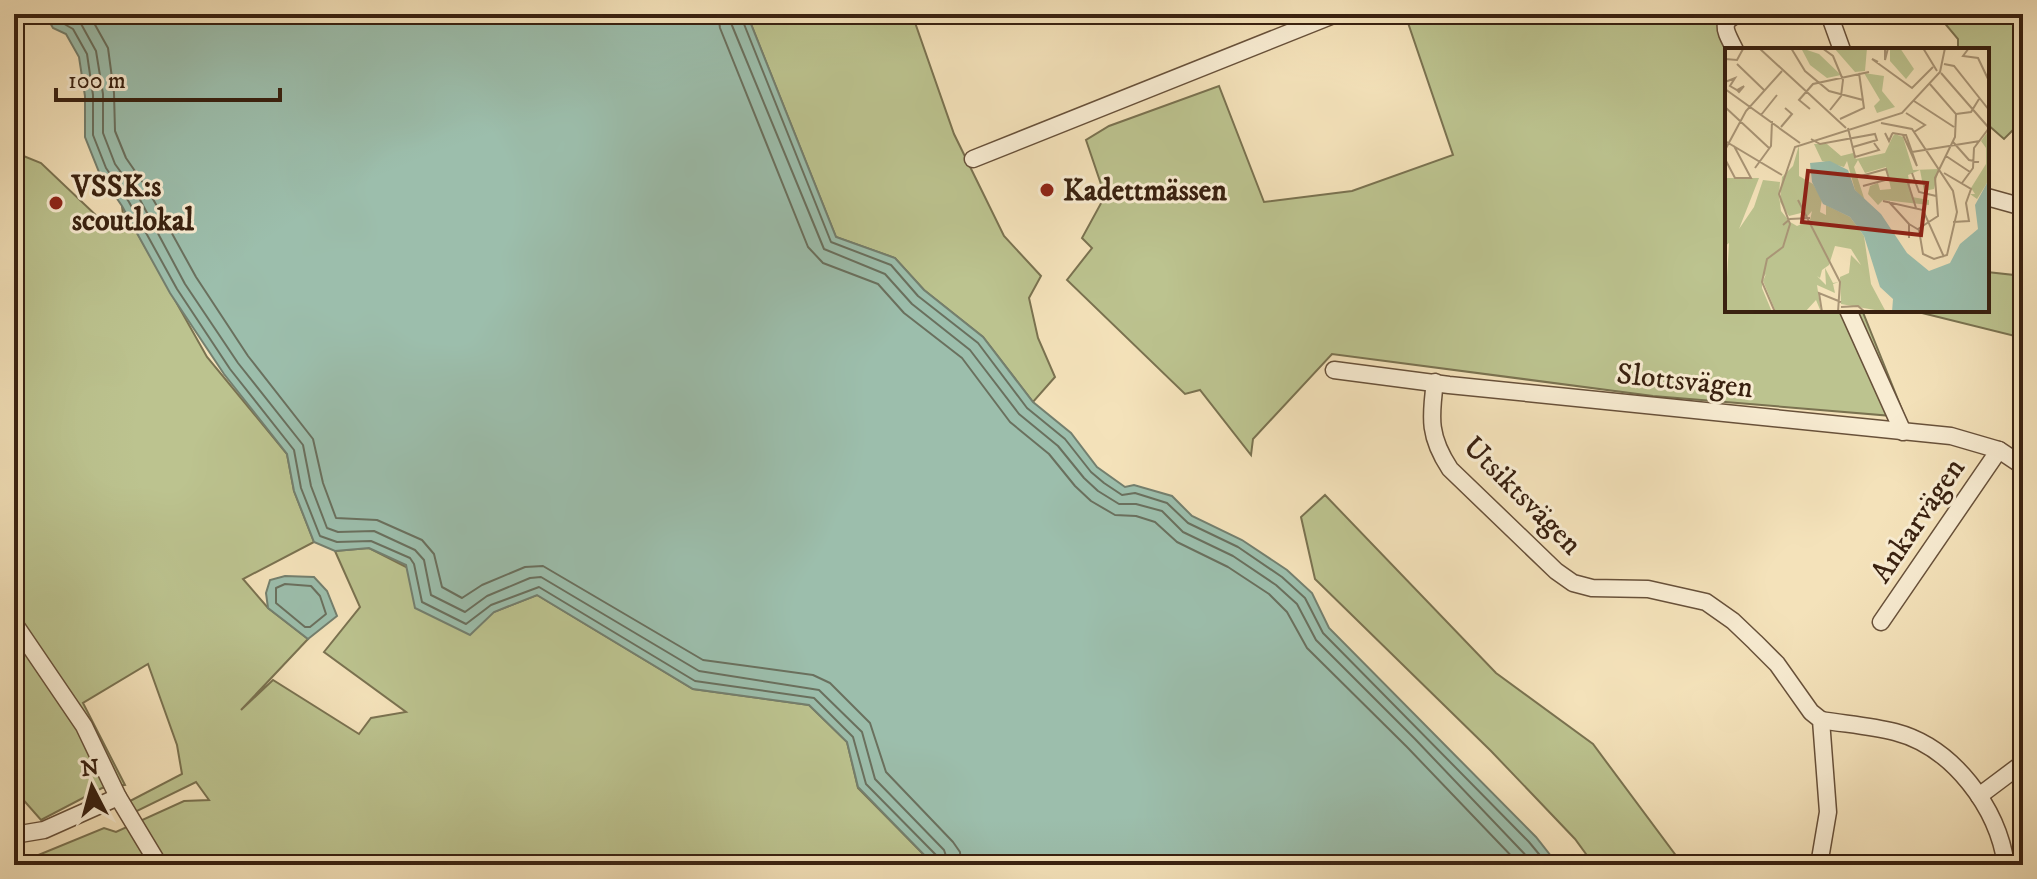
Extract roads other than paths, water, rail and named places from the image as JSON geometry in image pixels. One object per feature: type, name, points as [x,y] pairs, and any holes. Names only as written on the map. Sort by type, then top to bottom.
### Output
[{"type":"street","points":[[973,159],[1336,14]]},
{"type":"street","points":[[1734,48],[1725,28],[1728,18],[1739,14]]},
{"type":"street","points":[[1829,14],[1841,48]]},
{"type":"street","points":[[1989,198],[2023,207]]},
{"type":"street","points":[[1849,312],[1903,432]]},
{"type":"street","name":"Slottsvägen","points":[[1334,370],[1951,436],[1999,450],[2023,466]]},
{"type":"street","name":"Utsiktsvägen","points":[[1435,382],[1431,424],[1440,453],[1450,469],[1556,571],[1573,583],[1592,588],[1648,589],[1706,602],[1733,621],[1777,664],[1811,712],[1821,720]]},
{"type":"street","name":"Ankarvägen","points":[[1881,622],[1999,450]]},
{"type":"street","points":[[14,623],[84,726],[118,797],[159,865]]},
{"type":"street","points":[[1819,865],[1828,812],[1821,720],[1896,733],[1925,745],[1954,769],[1979,796],[1997,827],[2006,865]]},
{"type":"street","points":[[1979,796],[2023,763]]},
{"type":"street","points":[[14,835],[44,830],[118,797]]},
{"type":"water","points":[[45,14],[747,14],[836,237],[895,258],[924,290],[983,337],[1033,402],[1071,433],[1097,467],[1125,487],[1134,485],[1172,496],[1192,516],[1242,540],[1287,570],[1312,593],[1329,628],[1536,837],[1558,865],[934,865],[858,787],[847,742],[809,705],[693,689],[537,595],[494,612],[470,635],[415,608],[406,565],[369,548],[335,551],[314,542],[294,491],[287,454],[224,374],[170,293],[122,206],[99,172],[85,137],[85,96],[79,57],[66,34],[53,28]]},
{"type":"water","points":[[285,576],[314,577],[327,591],[337,616],[308,639],[268,608],[266,593],[270,580]]},
{"type":"place","name":"Kadettmässen","points":[[1047,190]]},
{"type":"place","name":"VSSK:s scoutlokal","points":[[56,203]]}]
